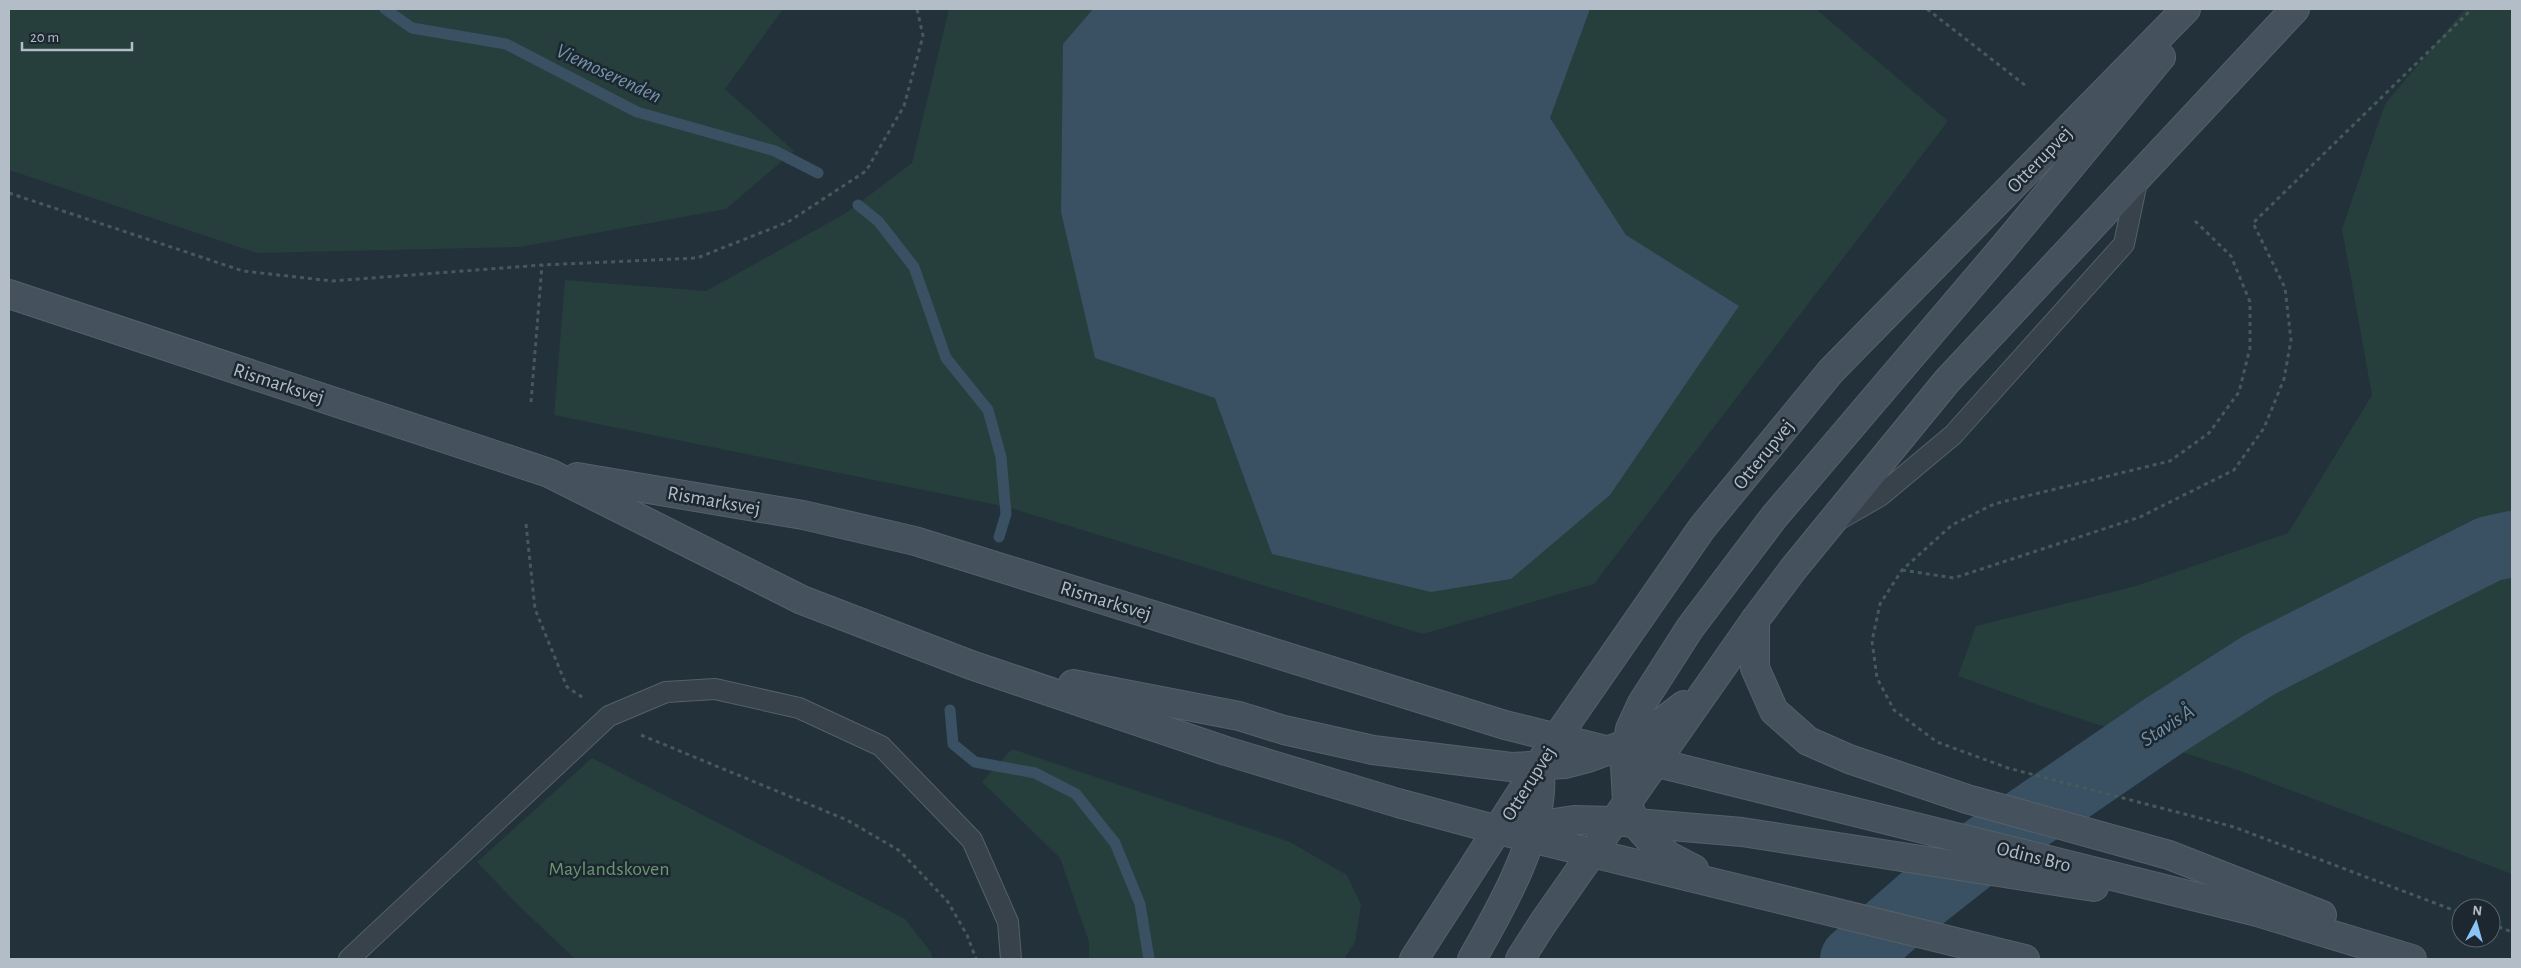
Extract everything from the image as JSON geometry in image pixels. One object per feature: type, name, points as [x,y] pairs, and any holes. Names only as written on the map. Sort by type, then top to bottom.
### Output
[{"type":"main road","name":"Otterupvej","points":[[1414,959],[1471,870],[1520,831],[1539,767],[1556,737],[1702,528],[1831,371],[2186,9]]},
{"type":"main road","points":[[1773,897],[1721,880],[1690,867],[1656,845],[1625,814],[1625,784],[1621,749],[1642,703],[1665,665],[1768,524],[2003,248],[2201,9]]},
{"type":"main road","points":[[1520,959],[1591,852],[1625,814],[1655,762],[1713,677],[1829,525],[1947,381],[2295,9]]},
{"type":"main road","name":"Rismarksvej","points":[[9,294],[549,473],[802,600],[971,665],[1226,751],[1398,803],[1520,831],[1591,852]]},
{"type":"main road","name":"Rismarksvej","points":[[549,473],[803,515],[915,541],[1505,725],[1621,749],[1655,762]]},
{"type":"main road","points":[[1755,620],[1755,668],[1774,711],[1808,741],[1849,759],[1967,799],[2169,855],[2435,959]]},
{"type":"main road","points":[[971,665],[1239,716],[1284,730],[1373,750],[1511,767],[1539,767],[1564,764],[1621,749],[1685,705],[1713,677]]},
{"type":"main road","points":[[1472,959],[1496,917],[1520,831],[1541,788],[1539,767],[1532,749],[1522,736],[1505,725]]},
{"type":"main road","name":"Odins Bro","points":[[1655,762],[1930,830],[2051,871],[2257,912],[2412,959]]},
{"type":"main road","points":[[1520,831],[1574,820],[1625,814],[1790,838],[1897,857],[2051,871]]},
{"type":"main road","points":[[1591,852],[2025,959]]},
{"type":"lane","points":[[1829,525],[1880,496],[1953,435],[2124,244],[2138,177]]},
{"type":"lane","points":[[349,959],[609,716],[666,692],[715,689],[798,708],[881,746],[972,840],[1008,922],[1011,959]]},
{"type":"path","points":[[9,193],[243,271],[332,281],[542,264],[697,258],[788,222],[866,171],[904,106],[922,36],[917,9]]},
{"type":"path","points":[[1927,9],[2026,86]]},
{"type":"path","points":[[1902,570],[1954,578],[2140,517],[2234,470],[2264,428],[2284,378],[2291,340],[2285,288],[2253,223],[2454,29],[2472,9]]},
{"type":"path","points":[[2195,221],[2231,256],[2250,302],[2250,348],[2239,392],[2209,433],[2170,461],[1994,504],[1952,525],[1902,570],[1880,604],[1872,641],[1877,678],[1894,710],[1937,742],[2008,768],[2234,827],[2451,908]]},
{"type":"path","points":[[531,402],[542,264]]},
{"type":"path","points":[[526,524],[534,609],[567,687],[609,716],[649,740],[847,820],[900,851],[948,902],[967,935],[976,959]]},
{"type":"green space","points":[[9,9],[783,9],[725,89],[794,151],[726,209],[520,247],[257,253],[9,170]]},
{"type":"green space","points":[[949,9],[1816,9],[1948,121],[1594,584],[1423,634],[1007,507],[554,415],[565,280],[706,291],[846,213],[912,163]]},
{"type":"green space","points":[[2465,9],[2512,9],[2512,874],[2240,771],[2041,706],[1958,676],[1976,626],[2136,586],[2288,533],[2372,395],[2342,229],[2385,104]]},
{"type":"green space","points":[[1012,749],[1290,842],[1347,875],[1361,905],[1355,942],[1344,959],[1089,959],[1089,942],[1060,858],[982,782]]},
{"type":"green space","name":"Maylandskoven","points":[[592,758],[905,919],[930,951],[933,959],[575,959],[518,905],[477,862]]},
{"type":"water","points":[[1093,9],[1590,9],[1550,118],[1626,235],[1739,306],[1610,495],[1511,579],[1431,592],[1272,554],[1215,398],[1095,358],[1061,212],[1063,44]]},
{"type":"waterway","name":"Viemoserenden","points":[[385,9],[412,28],[506,44],[637,112],[775,151],[818,173]]},
{"type":"waterway","name":"Viemoserenden","points":[[858,205],[878,221],[914,267],[946,358],[988,410],[1001,457],[1006,514],[999,537]]},
{"type":"waterway","name":"Stavis Å","points":[[1853,959],[1926,895],[1987,847],[2165,725],[2259,665],[2489,549],[2512,544]]},
{"type":"waterway","name":"Viemoserenden","points":[[950,710],[953,744],[975,762],[1035,773],[1076,794],[1115,843],[1140,904],[1149,959]]}]
